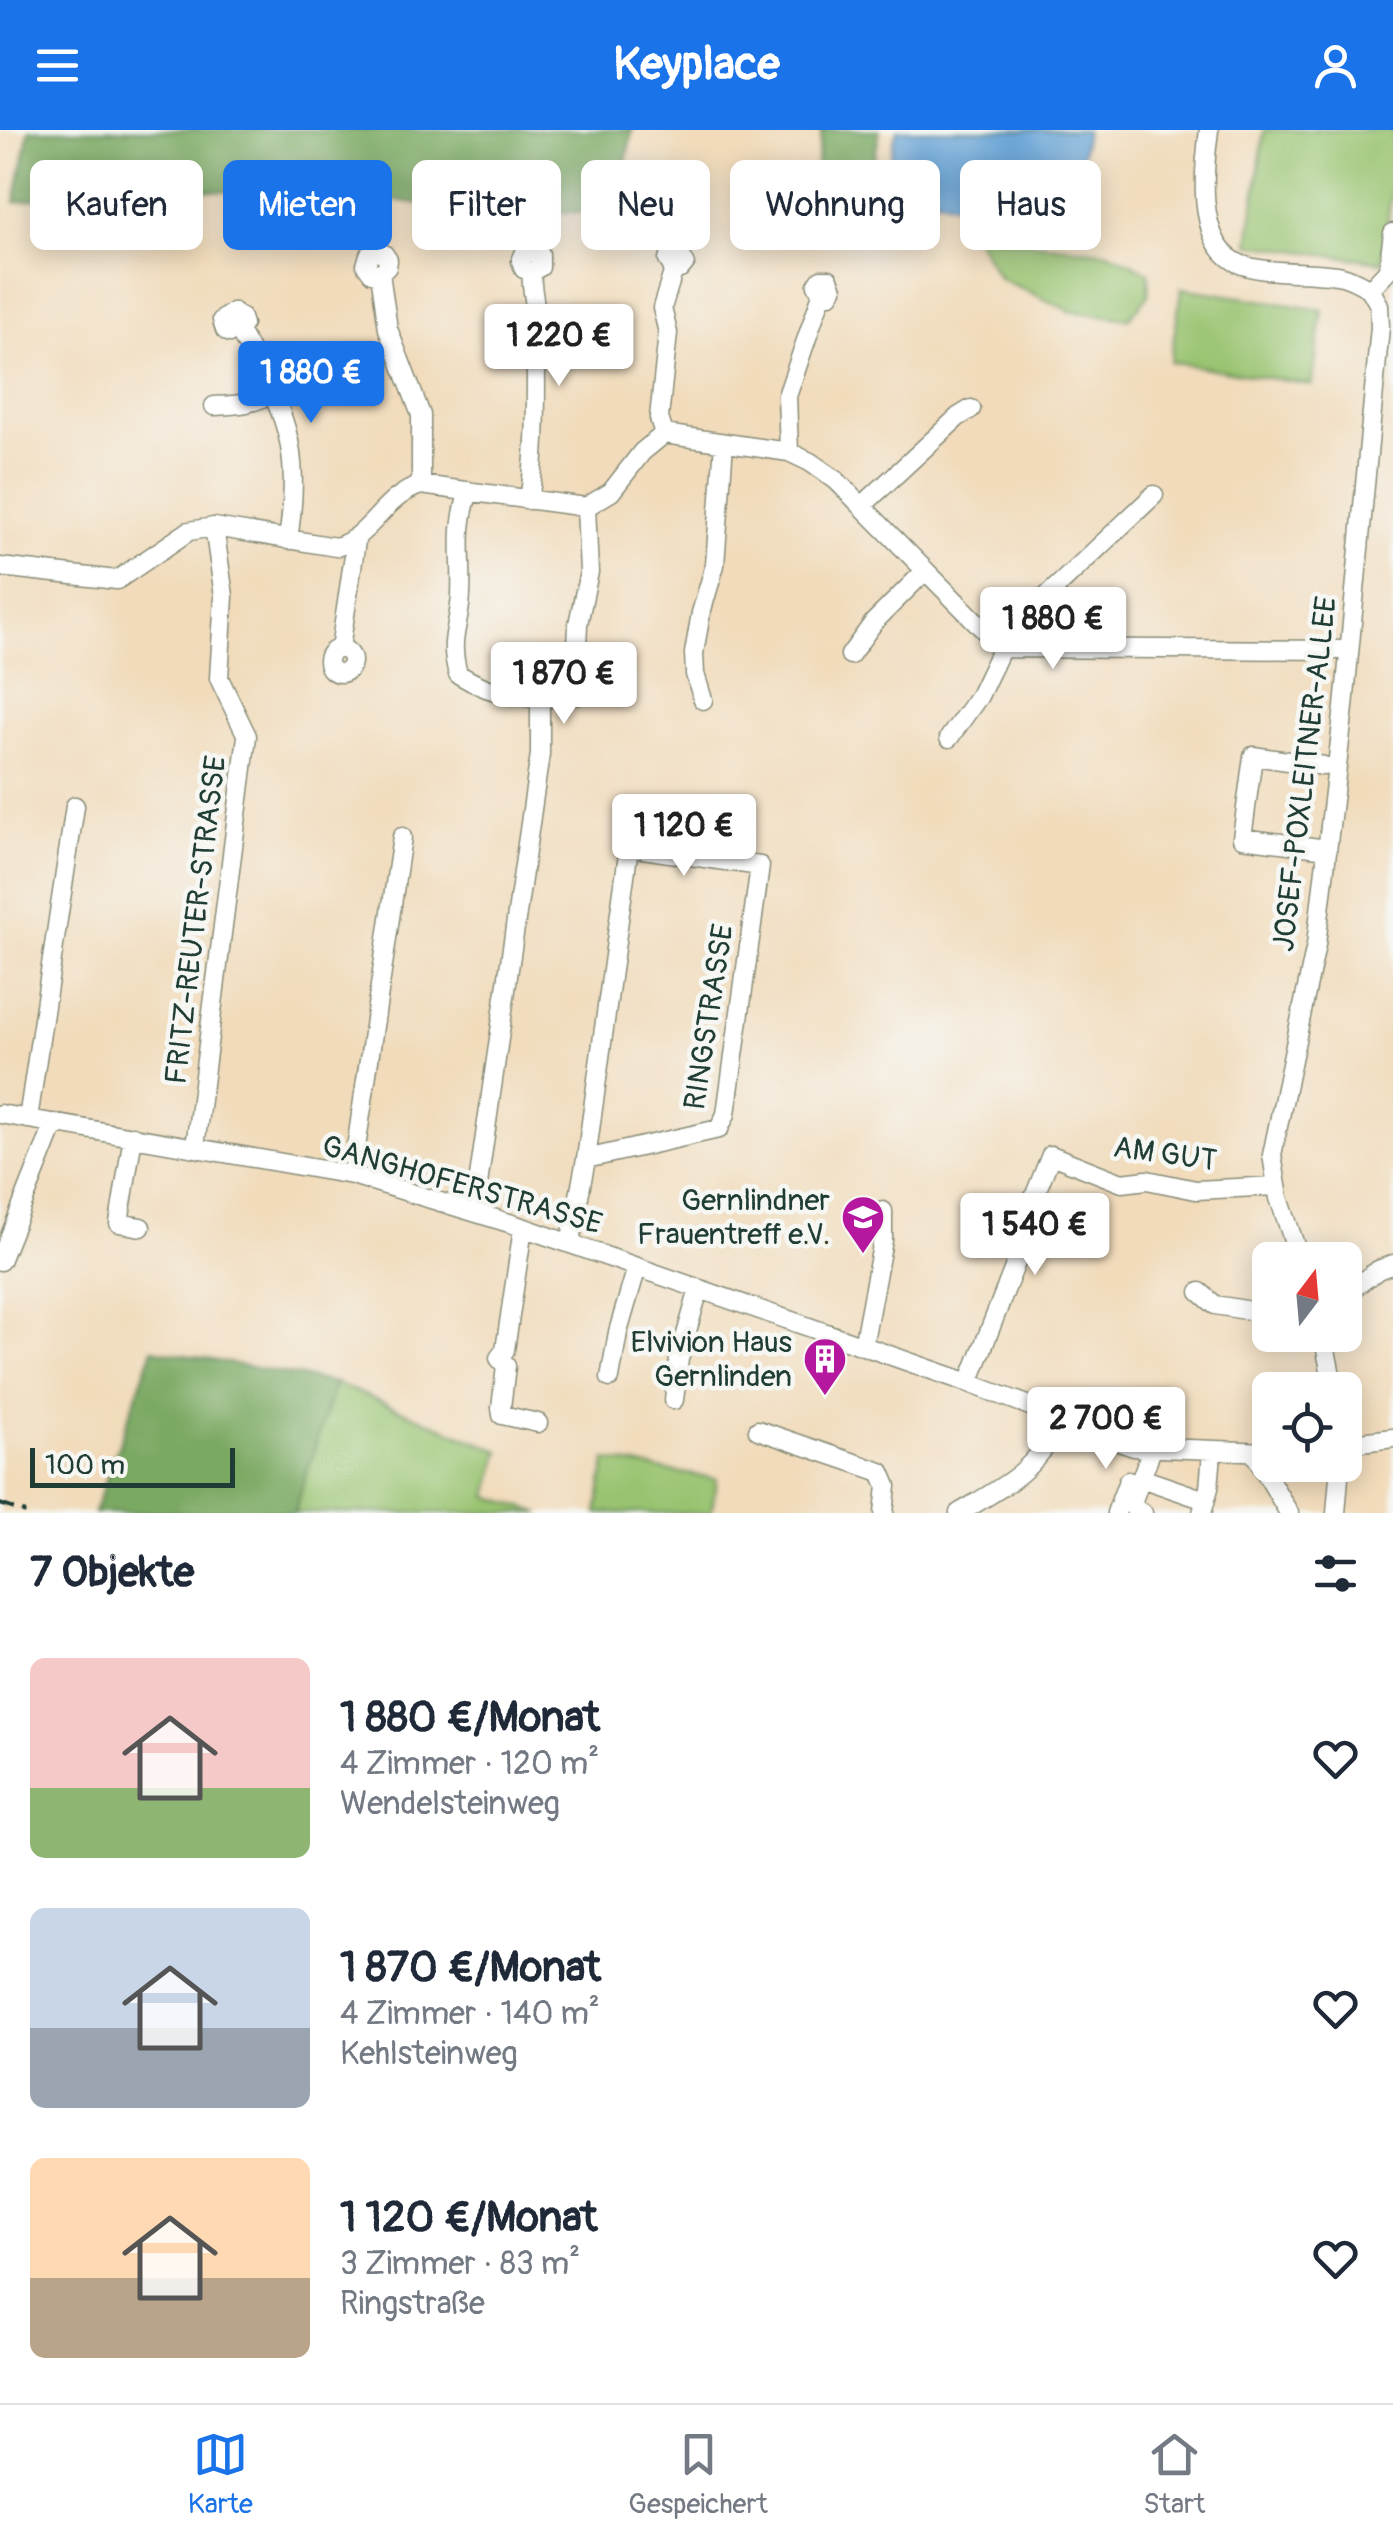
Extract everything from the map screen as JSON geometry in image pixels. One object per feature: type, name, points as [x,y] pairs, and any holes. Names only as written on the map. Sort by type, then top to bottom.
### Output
[{"type":"street","points":[[1209,130],[1202,178],[1208,215],[1216,243],[1232,261],[1344,276],[1370,289],[1388,270],[1393,233]]},
{"type":"street","points":[[664,434],[659,418],[668,333],[662,308],[674,269]]},
{"type":"street","points":[[529,500],[537,453],[532,271]]},
{"type":"street","points":[[380,274],[388,329],[421,416],[421,485]]},
{"type":"street","name":"JOSEF-POXLEITNER-ALLEE","points":[[1294,1242],[1272,1155],[1316,945],[1327,849],[1380,327],[1379,305],[1370,289]]},
{"type":"street","points":[[788,452],[788,396],[822,294]]},
{"type":"street","points":[[239,331],[273,391],[291,441],[295,488],[288,540]]},
{"type":"street","points":[[214,406],[254,402],[273,391]]},
{"type":"street","points":[[862,506],[971,409]]},
{"type":"street","points":[[340,649],[356,542],[384,506],[403,491],[421,485],[586,507],[611,492],[642,452],[664,434],[788,452],[810,462],[836,480],[1002,648],[1348,650]]},
{"type":"street","points":[[703,700],[694,674],[694,653],[700,613],[716,565],[724,443]]},
{"type":"street","points":[[468,490],[460,520],[461,597],[452,651],[458,674],[479,687],[540,701],[578,695],[584,680],[577,646],[589,572],[586,507]]},
{"type":"street","points":[[948,738],[979,696],[1010,631],[1154,496]]},
{"type":"street","points":[[0,567],[117,580],[190,531],[214,527],[336,547],[356,542]]},
{"type":"street","name":"FRITZ-REUTER-STRASSE","points":[[195,1147],[247,736],[219,678],[224,596],[214,527]]},
{"type":"street","points":[[850,654],[874,622],[925,571]]},
{"type":"street","points":[[474,1212],[540,754],[540,701]]},
{"type":"street","points":[[1324,766],[1252,756],[1242,838],[1327,849]]},
{"type":"street","points":[[28,1119],[75,806]]},
{"type":"street","points":[[352,1175],[402,837]]},
{"type":"street","name":"RINGSTRASSE","points":[[570,1244],[586,1159],[629,846],[760,866],[726,1114],[718,1129],[586,1159]]},
{"type":"street","name":"GANGHOFERSTRASSE","points":[[0,1114],[352,1175],[637,1267],[969,1382],[1038,1409],[1062,1423],[1146,1449],[1252,1453]]},
{"type":"street","points":[[0,1261],[54,1124]]},
{"type":"street","points":[[134,1136],[119,1223],[141,1226]]},
{"type":"street","name":"AM GUT","points":[[969,1382],[1031,1224],[1034,1197],[1051,1155],[1122,1183],[1148,1180],[1196,1190],[1277,1186]]},
{"type":"street","points":[[863,1346],[882,1240],[883,1212]]},
{"type":"street","points":[[523,1228],[505,1350],[500,1358],[506,1366],[501,1408],[502,1415],[508,1418],[538,1423]]},
{"type":"street","points":[[1362,1282],[1393,1264]]},
{"type":"street","points":[[610,1378],[618,1332],[637,1267]]},
{"type":"street","points":[[674,1400],[678,1360],[699,1289]]},
{"type":"street","points":[[1200,1292],[1216,1305],[1252,1311]]},
{"type":"street","points":[[959,1513],[1023,1474],[1038,1460],[1062,1423]]},
{"type":"street","points":[[758,1430],[881,1472],[887,1486],[884,1513]]},
{"type":"street","points":[[1362,1442],[1393,1438]]},
{"type":"street","points":[[1143,1513],[1132,1505],[1146,1449]]},
{"type":"street","points":[[1116,1513],[1146,1449]]},
{"type":"street","points":[[1141,1478],[1203,1506],[1210,1488],[1212,1453]]},
{"type":"street","points":[[1275,1482],[1289,1513]]},
{"type":"street","points":[[1336,1513],[1339,1482]]},
{"type":"green space","points":[[29,130],[632,130],[627,160],[581,160],[581,212],[561,212],[561,160],[412,160],[412,203],[392,199],[392,160],[223,160],[223,191],[203,190],[203,160],[30,160],[30,199],[15,202]]},
{"type":"green space","points":[[822,130],[880,130],[874,160],[817,160]]},
{"type":"green space","points":[[1264,130],[1393,130],[1393,183],[1382,262],[1249,244]]},
{"type":"green space","points":[[983,250],[1108,252],[1149,272],[1148,296],[1128,319],[1070,311],[999,278]]},
{"type":"green space","points":[[1182,288],[1323,310],[1312,385],[1170,362]]},
{"type":"green space","points":[[153,1349],[335,1383],[294,1513],[94,1513]]},
{"type":"green space","points":[[335,1383],[500,1451],[488,1496],[541,1513],[294,1513]]},
{"type":"green space","points":[[606,1460],[717,1479],[711,1513],[597,1513]]},
{"type":"water","points":[[897,130],[1086,130],[1081,160],[960,160],[960,206],[940,200],[940,160],[891,160]]},
{"type":"railway","points":[[0,1504],[26,1513]]},
{"type":"place","name":"Gernlindner Frauentreff e.V.","points":[[863,1255]]},
{"type":"place","name":"Elvivion Haus Gernlinden","points":[[825,1397]]}]
